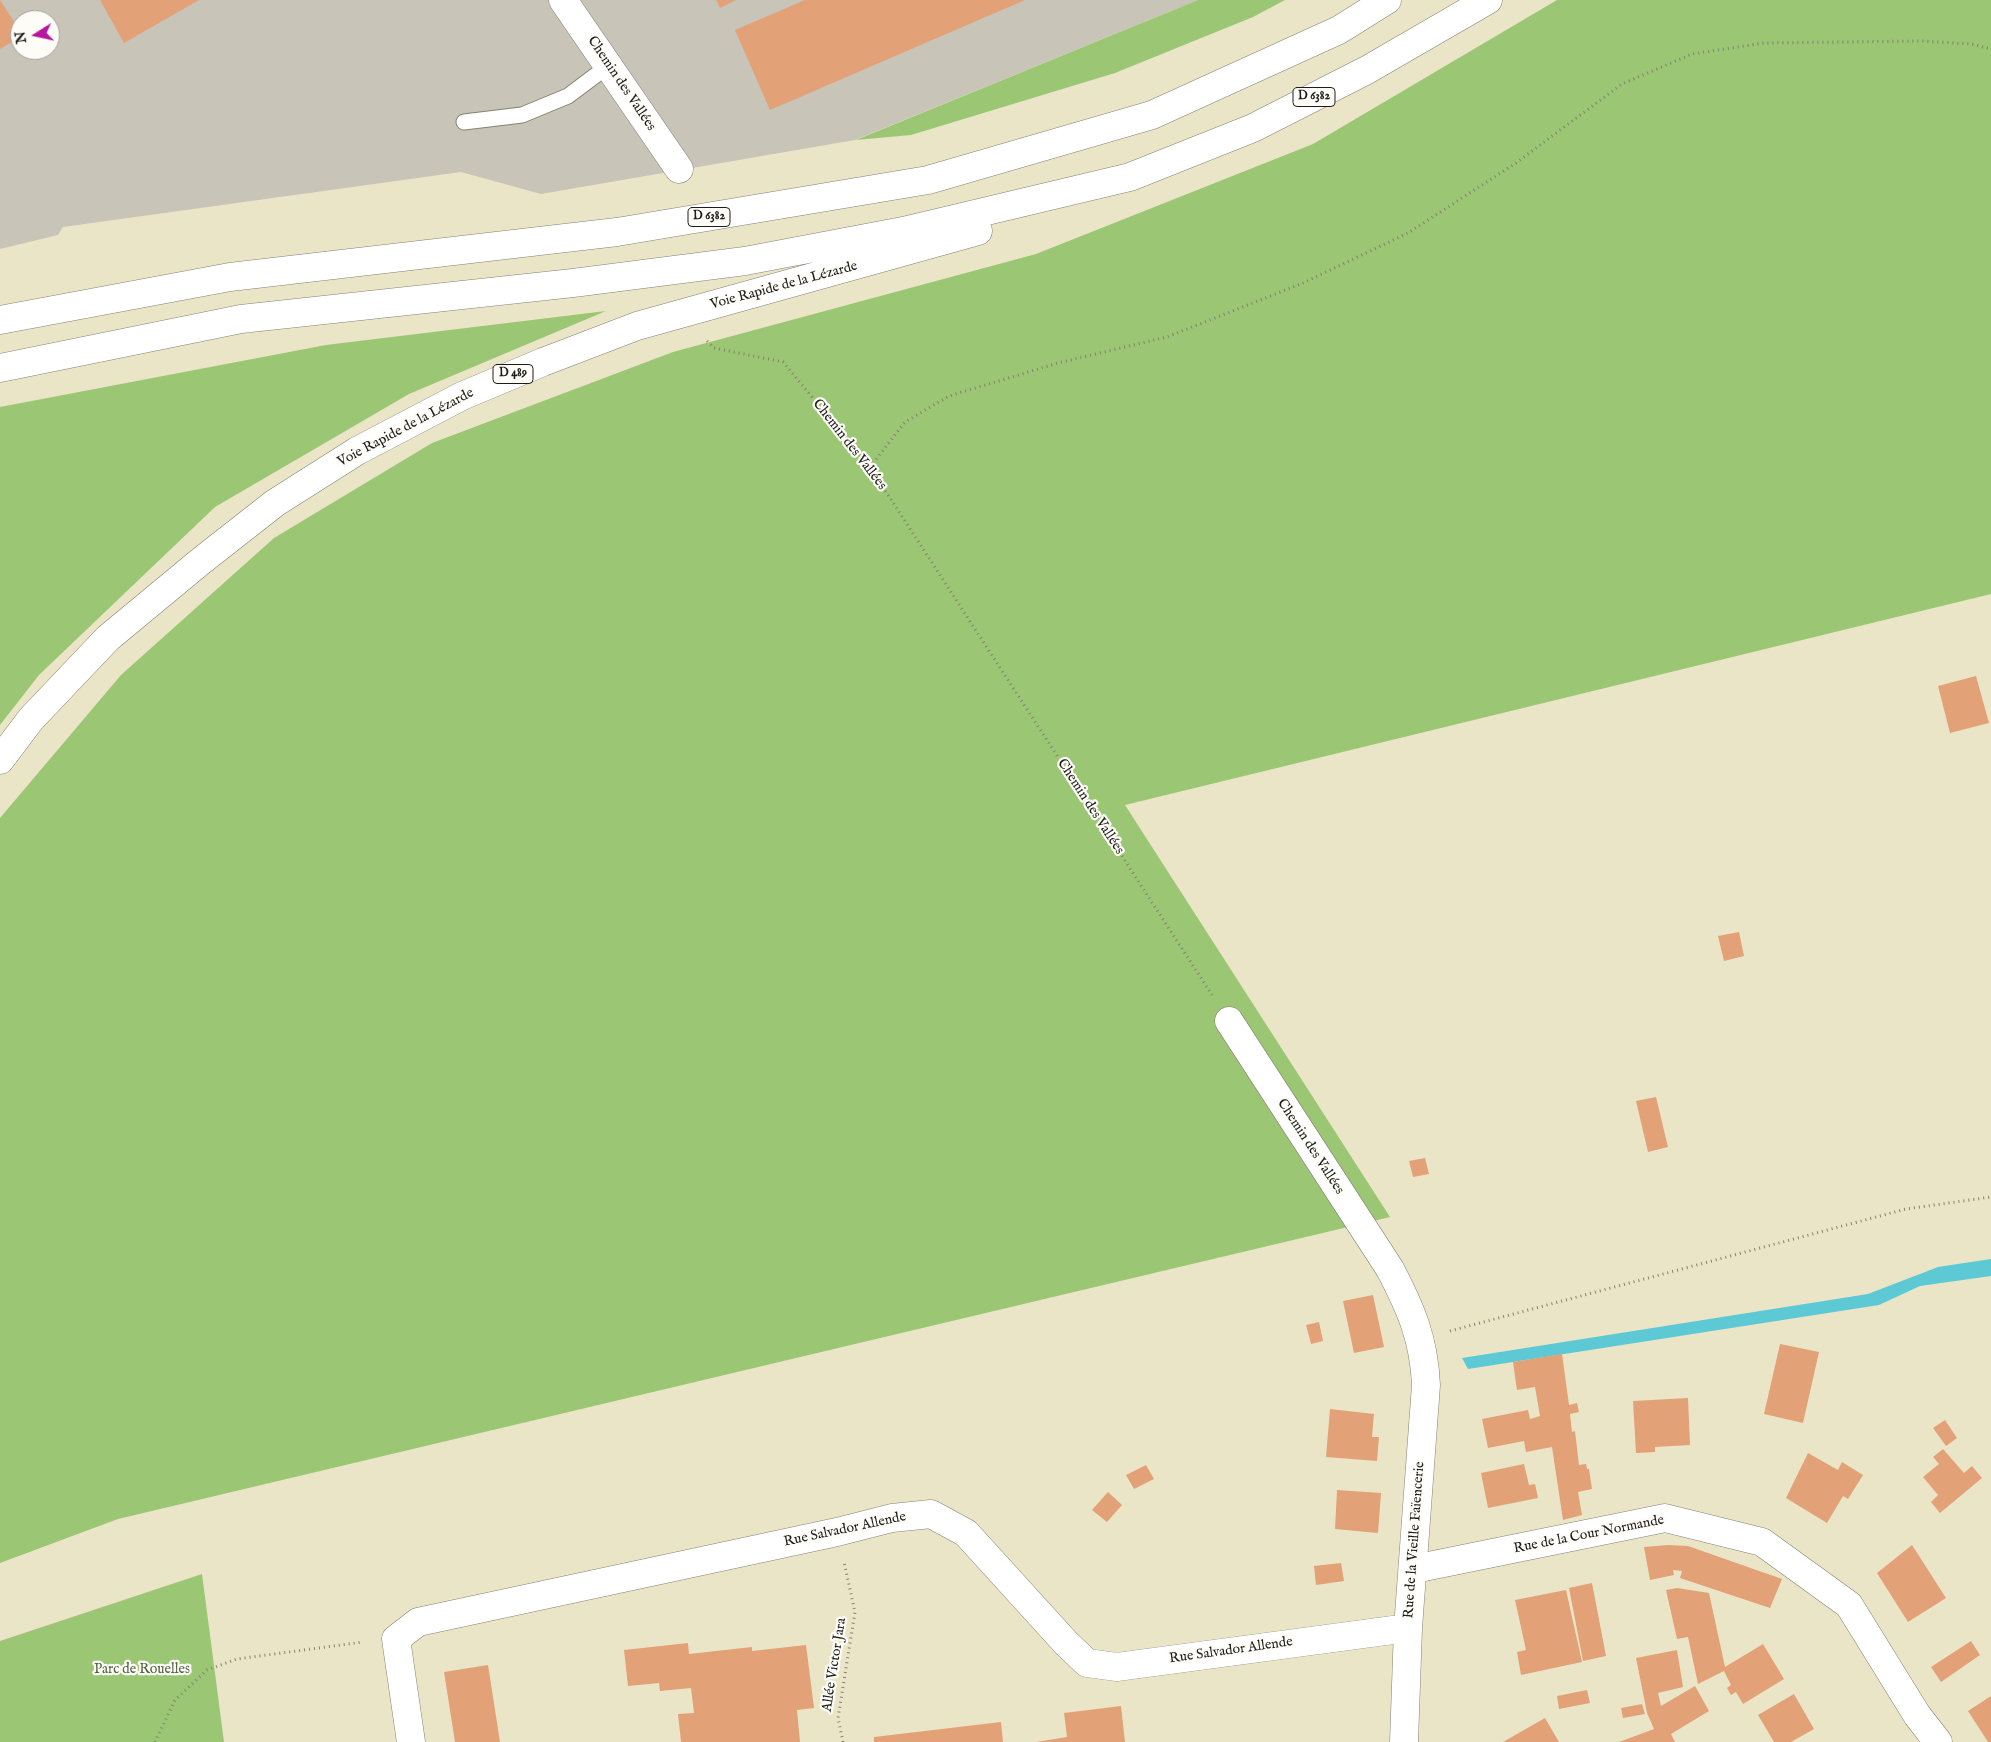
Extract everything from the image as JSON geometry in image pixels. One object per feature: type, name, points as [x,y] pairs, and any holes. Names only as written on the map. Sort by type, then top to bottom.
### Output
[{"type":"main road","name":"Chemin des Vallées","points":[[563,0],[679,168]]},
{"type":"main road","name":"D 6382","points":[[0,320],[230,277],[618,232],[928,180],[1152,115],[1338,30],[1386,0]]},
{"type":"main road","name":"D 6382","points":[[0,368],[241,319],[573,283],[745,261],[903,231],[1130,177],[1253,128],[1368,70],[1488,0]]},
{"type":"main road","name":"Voie Rapide de la Lézarde","points":[[0,760],[32,719],[108,638],[201,561],[275,503],[357,451],[462,396],[636,326],[974,233],[1130,177]]},
{"type":"main road","name":"Chemin des Vallées","points":[[1229,1021],[1390,1269],[1406,1300],[1420,1339]]},
{"type":"main road","name":"Rue de la Vieille Faïencerie","points":[[1404,1742],[1408,1628],[1414,1569],[1426,1385],[1425,1361],[1420,1339]]},
{"type":"main road","name":"Rue Salvador Allende","points":[[396,1639],[418,1622],[837,1532],[892,1518],[931,1514],[966,1533],[1066,1643],[1087,1663],[1117,1666],[1408,1628]]},
{"type":"main road","name":"Rue de la Cour Normande","points":[[1414,1569],[1666,1518],[1762,1542],[1848,1605],[1917,1715],[1938,1742]]},
{"type":"main road","points":[[396,1639],[411,1742]]},
{"type":"lane","points":[[464,122],[522,115],[568,96],[608,66]]},
{"type":"path","points":[[870,468],[905,422],[949,396],[1058,363],[1167,336],[1303,283],[1408,233],[1516,163],[1622,84],[1692,54],[1764,43],[1922,41],[1971,44],[1991,49]]},
{"type":"path","name":"Chemin des Vallées","points":[[704,336],[714,348],[783,362],[870,468],[1229,1021]]},
{"type":"path","points":[[1420,1339],[1906,1209],[1991,1197]]},
{"type":"path","name":"Allée Victor Jara","points":[[837,1532],[855,1612],[838,1718],[843,1742]]},
{"type":"path","points":[[155,1742],[175,1700],[207,1670],[237,1659],[352,1643],[396,1639]]},
{"type":"shaded area","points":[[0,0],[1198,0],[855,140],[541,194],[461,172],[63,227],[58,235],[0,249]]},
{"type":"green space","points":[[1198,0],[1285,0],[1253,17],[1115,73],[911,135],[856,140]]},
{"type":"green space","points":[[1557,0],[1991,0],[1991,594],[1125,805],[1390,1217],[118,1519],[0,1563],[0,818],[121,675],[274,538],[432,443],[673,352],[1036,254],[1313,144]]},
{"type":"green space","points":[[606,311],[409,394],[215,507],[39,675],[0,725],[0,407],[326,345]]},
{"type":"green space","name":"Parc de Rouelles","points":[[202,1574],[224,1742],[0,1742],[0,1641]]},
{"type":"water","points":[[1991,1259],[1991,1276],[1920,1286],[1879,1305],[1468,1369],[1462,1358],[1868,1294],[1938,1267]]},
{"type":"building","points":[[0,0],[10,16],[10,43],[0,49]]},
{"type":"building","points":[[100,0],[199,0],[124,43]]},
{"type":"building","points":[[716,0],[736,0],[720,8]]},
{"type":"building","points":[[805,0],[1025,0],[770,110],[735,30]]},
{"type":"building","points":[[1976,676],[1989,723],[1950,733],[1938,686]]},
{"type":"building","points":[[1739,932],[1744,956],[1724,961],[1718,936]]},
{"type":"building","points":[[1656,1097],[1668,1147],[1648,1152],[1636,1101]]},
{"type":"building","points":[[1425,1158],[1429,1174],[1413,1177],[1409,1161]]},
{"type":"building","points":[[1373,1295],[1384,1347],[1354,1353],[1343,1301]]},
{"type":"building","points":[[1319,1322],[1323,1341],[1311,1344],[1306,1325]]},
{"type":"building","points":[[1780,1344],[1819,1352],[1803,1423],[1764,1414]]},
{"type":"building","points":[[1562,1354],[1569,1405],[1577,1403],[1579,1412],[1570,1414],[1572,1432],[1575,1431],[1579,1465],[1586,1464],[1587,1469],[1589,1469],[1592,1489],[1578,1492],[1582,1515],[1563,1520],[1552,1447],[1526,1452],[1524,1441],[1488,1448],[1482,1419],[1528,1410],[1530,1419],[1540,1416],[1535,1387],[1517,1390],[1513,1362]]},
{"type":"building","points":[[1688,1398],[1690,1445],[1655,1447],[1655,1452],[1636,1453],[1633,1401]]},
{"type":"building","points":[[1330,1409],[1374,1414],[1372,1437],[1379,1437],[1377,1461],[1326,1457]]},
{"type":"building","points":[[1945,1420],[1957,1438],[1946,1446],[1933,1428]]},
{"type":"building","points":[[1943,1449],[1964,1473],[1972,1466],[1982,1478],[1940,1513],[1931,1502],[1938,1495],[1923,1477],[1939,1464],[1933,1457]]},
{"type":"building","points":[[1808,1453],[1838,1470],[1842,1462],[1863,1475],[1848,1499],[1843,1496],[1827,1523],[1786,1498]]},
{"type":"building","points":[[1524,1464],[1529,1485],[1535,1484],[1538,1498],[1488,1508],[1481,1473]]},
{"type":"building","points":[[1146,1465],[1154,1479],[1134,1489],[1126,1475]]},
{"type":"building","points":[[1337,1490],[1381,1493],[1378,1533],[1335,1529]]},
{"type":"building","points":[[1108,1492],[1122,1505],[1107,1522],[1092,1510]]},
{"type":"building","points":[[1912,1545],[1946,1598],[1908,1622],[1877,1573]]},
{"type":"building","points":[[1688,1546],[1782,1579],[1770,1608],[1680,1578],[1682,1571],[1673,1570],[1674,1575],[1650,1580],[1644,1547]]},
{"type":"building","points":[[1341,1563],[1344,1581],[1316,1585],[1314,1566]]},
{"type":"building","points":[[1592,1583],[1606,1656],[1583,1661],[1569,1588]]},
{"type":"building","points":[[1677,1588],[1709,1593],[1725,1667],[1763,1644],[1784,1679],[1743,1704],[1736,1692],[1731,1695],[1727,1688],[1731,1685],[1724,1671],[1698,1684],[1688,1637],[1677,1639],[1666,1590]]},
{"type":"building","points":[[1566,1590],[1582,1662],[1521,1675],[1517,1652],[1526,1650],[1515,1600]]},
{"type":"building","points":[[1971,1641],[1980,1655],[1941,1682],[1931,1667]]},
{"type":"building","points":[[688,1643],[689,1654],[752,1647],[752,1651],[806,1645],[814,1708],[797,1710],[800,1742],[681,1742],[678,1714],[694,1713],[691,1688],[660,1691],[659,1683],[628,1686],[624,1650]]},
{"type":"building","points":[[1677,1650],[1683,1687],[1658,1693],[1661,1706],[1695,1686],[1709,1711],[1671,1734],[1675,1742],[1619,1742],[1654,1729],[1647,1713],[1636,1658]]},
{"type":"building","points":[[488,1665],[500,1742],[455,1742],[444,1672]]},
{"type":"building","points":[[1587,1690],[1590,1703],[1559,1709],[1557,1696]]},
{"type":"building","points":[[1794,1694],[1814,1729],[1791,1742],[1774,1742],[1758,1715]]},
{"type":"building","points":[[1991,1696],[1991,1742],[1988,1742],[1968,1711]]},
{"type":"building","points":[[1642,1704],[1645,1714],[1623,1718],[1621,1708]]},
{"type":"building","points":[[1121,1706],[1125,1742],[1036,1742],[1067,1737],[1064,1713]]},
{"type":"building","points":[[1545,1718],[1559,1742],[1503,1742]]},
{"type":"building","points":[[1001,1722],[1003,1742],[874,1742],[874,1737]]}]
